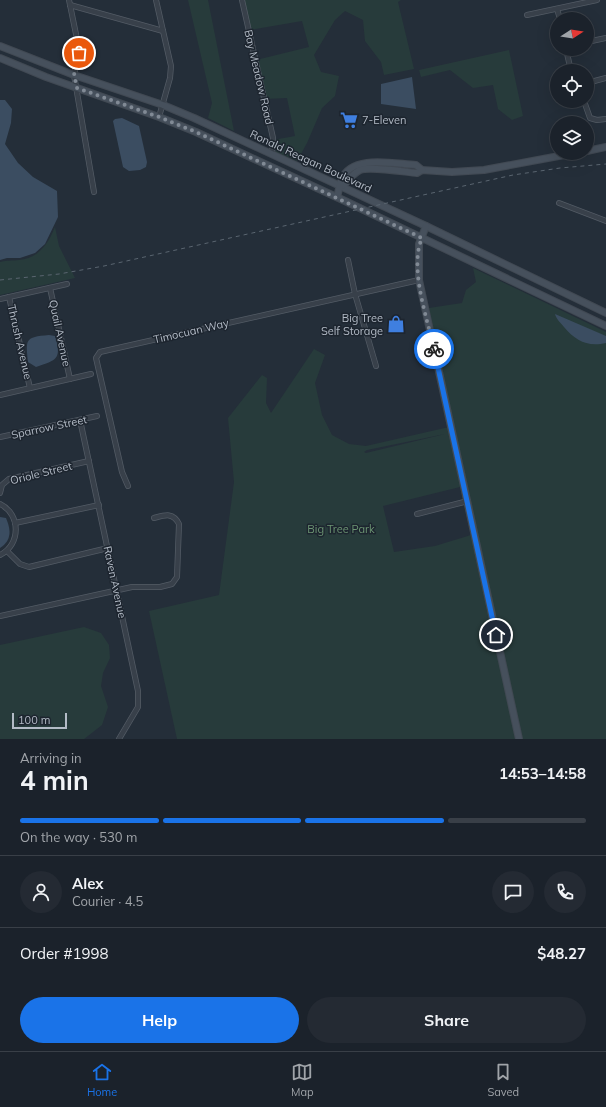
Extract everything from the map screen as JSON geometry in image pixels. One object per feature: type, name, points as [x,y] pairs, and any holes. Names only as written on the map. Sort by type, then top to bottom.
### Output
[{"type":"main road","name":"Ronald Reagan Boulevard","points":[[0,46],[74,75],[162,105],[341,186],[606,313]]},
{"type":"main road","name":"Ronald Reagan Boulevard","points":[[0,58],[77,88],[159,117],[336,197],[606,326]]},
{"type":"main road","points":[[594,150],[606,147]]},
{"type":"main road","points":[[336,197],[341,186],[342,178],[352,166],[363,162],[416,165],[422,170],[452,172],[484,170],[550,158]]},
{"type":"main road","points":[[426,226],[419,245],[419,280],[519,739]]},
{"type":"street","points":[[156,0],[171,66],[170,78],[159,117]]},
{"type":"street","name":"Bay Meadow Road","points":[[242,0],[273,138],[272,154]]},
{"type":"street","points":[[527,16],[597,0]]},
{"type":"street","points":[[94,192],[74,75],[79,53],[69,2],[163,31]]},
{"type":"street","points":[[594,41],[606,38]]},
{"type":"street","points":[[594,81],[606,78]]},
{"type":"street","points":[[586,108],[590,118],[597,120],[606,118]]},
{"type":"street","points":[[559,203],[606,221]]},
{"type":"street","points":[[348,260],[376,366]]},
{"type":"street","name":"Timocuan Way","points":[[128,486],[122,472],[97,354],[100,352],[419,280]]},
{"type":"street","points":[[0,299],[67,284]]},
{"type":"street","name":"Quail Avenue","points":[[50,288],[70,379]]},
{"type":"street","name":"Thrush Avenue","points":[[9,297],[30,388]]},
{"type":"street","points":[[0,395],[91,374]]},
{"type":"street","name":"Sparrow Street","points":[[0,437],[97,416]]},
{"type":"street","name":"Raven Avenue","points":[[80,420],[139,700],[138,707],[119,739]]},
{"type":"street","name":"Oriole Street","points":[[0,493],[2,485],[9,479],[89,461]]},
{"type":"street","points":[[417,514],[468,501]]},
{"type":"street","points":[[0,504],[8,510],[16,523],[15,537],[7,551],[0,555]]},
{"type":"street","points":[[16,523],[99,505]]},
{"type":"street","points":[[0,616],[138,586],[166,586],[175,581],[179,524],[175,518],[168,515],[154,518]]},
{"type":"street","points":[[7,551],[20,564],[28,566],[108,548]]},
{"type":"green space","points":[[188,0],[208,0],[234,131],[208,118],[212,103]]},
{"type":"green space","points":[[244,0],[401,0],[398,2],[414,69],[384,75],[381,62],[365,41],[363,20],[345,11],[335,20],[314,55],[321,72],[339,76],[335,96],[322,108],[307,143],[297,161],[276,152],[273,140],[295,136],[287,98],[265,99],[256,60],[309,47],[302,21],[250,30]]},
{"type":"green space","points":[[509,50],[523,116],[512,120],[498,109],[493,85],[473,88],[450,70],[421,77],[419,70]]},
{"type":"green space","points":[[55,227],[59,246],[75,278],[0,295],[0,262],[26,259],[37,253],[46,244]]},
{"type":"green space","name":"Big Tree Park","points":[[473,268],[606,332],[606,739],[177,739],[149,611],[219,595],[234,482],[228,418],[262,375],[267,378],[266,403],[271,413],[314,349],[325,355],[315,383],[322,415],[332,435],[349,444],[366,446],[449,427],[451,433],[455,432],[429,308],[462,303],[466,290],[476,282]],"holes":[[[445,434],[366,453],[364,452],[367,450]],[[460,487],[471,535],[435,546],[394,552],[383,506]]]},
{"type":"green space","points":[[84,627],[101,633],[109,645],[110,658],[103,673],[101,686],[108,707],[102,725],[84,739],[0,739],[0,645]]},
{"type":"water","points":[[412,77],[416,109],[381,104],[381,84]]},
{"type":"water","points":[[0,100],[5,100],[12,109],[11,123],[5,144],[18,163],[33,177],[57,191],[58,217],[45,244],[35,253],[20,258],[7,258],[0,260]]},
{"type":"water","points":[[122,118],[139,126],[147,162],[146,167],[140,170],[129,171],[123,167],[113,121],[115,119]]},
{"type":"water","points":[[555,314],[606,336],[606,343],[593,344],[582,342],[564,327],[557,319]]},
{"type":"water","points":[[49,335],[55,336],[58,354],[53,360],[36,367],[28,362],[28,341],[35,337]]},
{"type":"water","points":[[0,517],[6,518],[9,527],[9,534],[7,542],[0,548]]},
{"type":"railway","points":[[0,280],[59,274],[104,266],[513,175],[560,168],[606,164]]},
{"type":"way so far","points":[[79,53],[74,75],[77,88],[159,117],[196,132],[422,238],[419,245],[419,280],[434,349]]},
{"type":"place","name":"7-Eleven","points":[[349,120]]},
{"type":"place","name":"Big Tree Self Storage","points":[[396,324]]},
{"type":"route","points":[[434,349],[496,635]]}]
